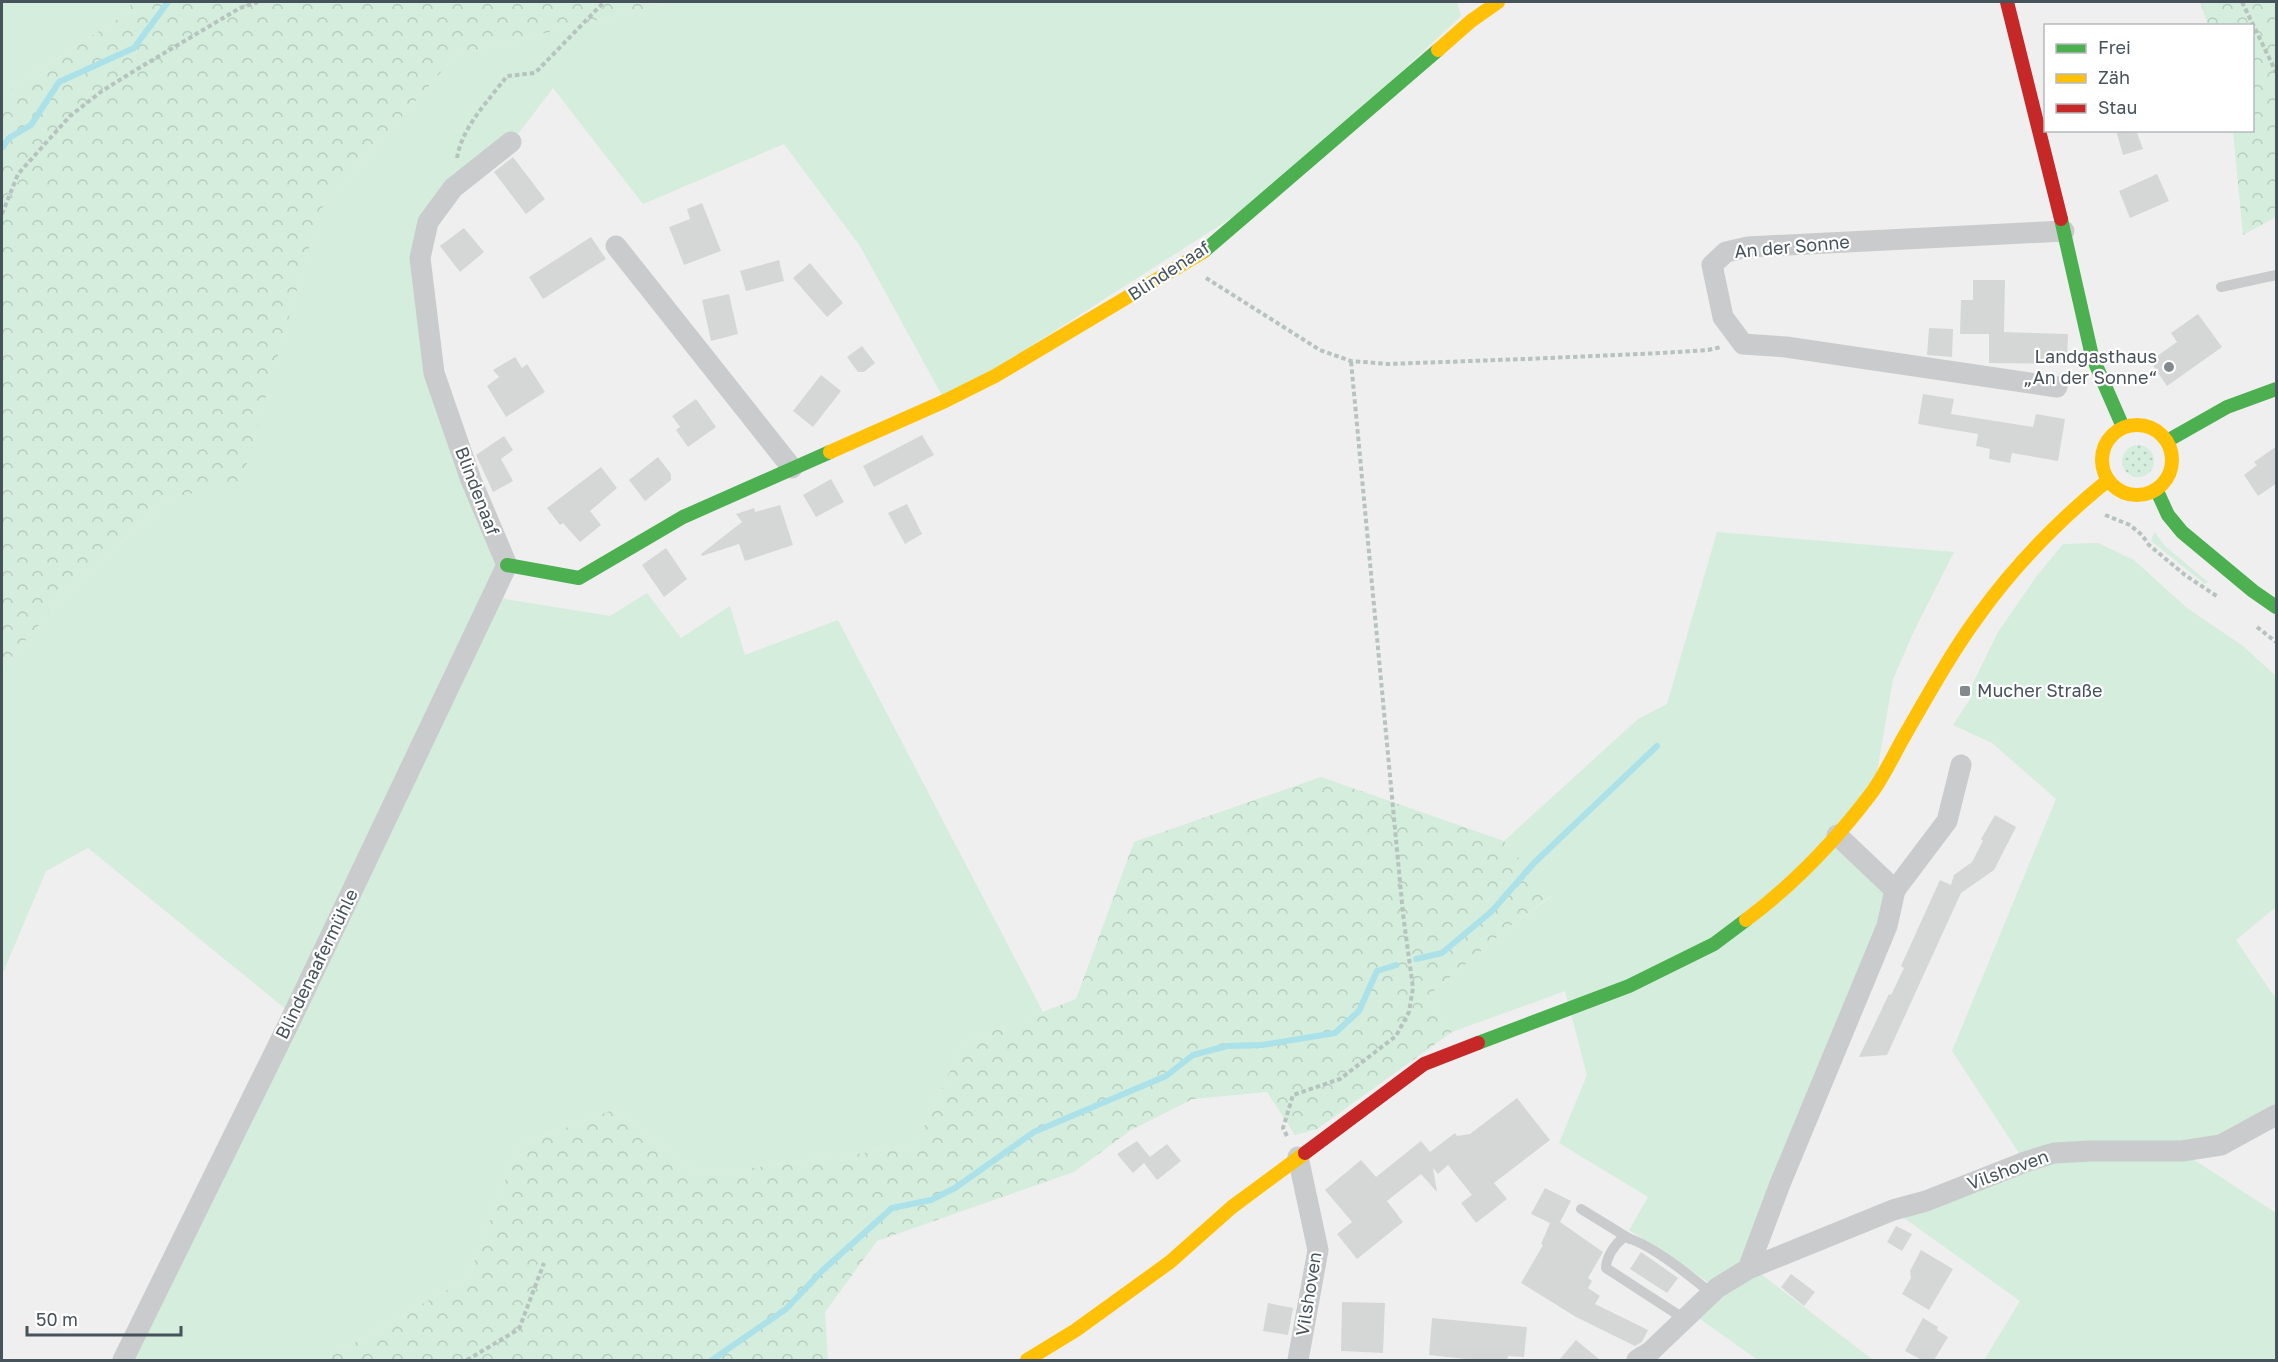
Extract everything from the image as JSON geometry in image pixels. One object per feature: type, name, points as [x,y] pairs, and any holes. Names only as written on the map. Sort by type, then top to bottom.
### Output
[{"type":"main road","name":"Blindenaaf","points":[[507,566],[579,578],[683,517],[945,401],[995,376],[1185,264],[1231,228],[1468,11],[1498,2]]},
{"type":"main road","points":[[2007,2],[2064,231],[2092,356],[2123,428]]},
{"type":"main road","points":[[2167,441],[2227,407],[2277,389]]},
{"type":"main road","points":[[2135,425],[2147,426],[2167,441],[2172,454],[2172,470],[2165,483],[2157,491],[2137,496],[2120,492],[2107,481],[2102,469],[2101,456],[2112,434],[2135,425]]},
{"type":"main road","points":[[1027,1360],[1076,1330],[1170,1262],[1232,1207],[1424,1064],[1629,986],[1714,944],[1778,896],[1837,835],[1874,789],[1935,681],[1978,616],[2019,563],[2087,497],[2107,481]]},
{"type":"main road","points":[[2157,491],[2168,515],[2181,532],[2253,591],[2277,607]]},
{"type":"street","name":"Blindenaaf","points":[[507,566],[471,480],[434,373],[420,258],[428,222],[453,188],[510,142]]},
{"type":"street","name":"An der Sonne","points":[[1736,334],[1723,318],[1712,265],[1726,252],[1748,247],[2064,231]]},
{"type":"street","points":[[616,246],[792,468]]},
{"type":"street","points":[[1736,334],[1743,344],[1786,347],[2057,387]]},
{"type":"street","name":"Blindenaafermühle","points":[[123,1360],[293,1015],[507,566]]},
{"type":"street","points":[[1748,1269],[1780,1184],[1887,926],[1895,890],[1947,820],[1961,765]]},
{"type":"street","points":[[1837,835],[1895,890]]},
{"type":"street","name":"Vilshoven","points":[[1636,1360],[1650,1352],[1711,1293],[1748,1269],[1893,1210],[1926,1201],[2054,1153],[2091,1150],[2182,1151],[2221,1145],[2277,1115]]},
{"type":"street","name":"Vilshoven","points":[[1298,1157],[1318,1250],[1298,1360]]},
{"type":"lane","points":[[2222,287],[2277,275]]},
{"type":"lane","points":[[1581,1209],[1688,1275],[1711,1293]]},
{"type":"lane","points":[[1630,1239],[1624,1237],[1619,1241],[1608,1258],[1606,1268],[1683,1318]]},
{"type":"path","points":[[2,214],[18,174],[70,116],[102,91],[139,68],[240,8],[258,2]]},
{"type":"path","points":[[453,188],[459,145],[470,126],[507,76],[535,72],[604,2]]},
{"type":"path","points":[[2242,2],[2253,24]]},
{"type":"path","points":[[2254,26],[2277,72]]},
{"type":"path","points":[[1185,264],[1320,350],[1351,361],[1388,364],[1708,350],[1719,349],[1736,334]]},
{"type":"path","points":[[1298,1157],[1282,1128],[1293,1095],[1341,1079],[1396,1036],[1409,1012],[1413,988],[1402,902],[1351,361]]},
{"type":"path","points":[[2087,497],[2107,517],[2130,525],[2158,553],[2222,600]]},
{"type":"path","points":[[2249,620],[2277,642]]},
{"type":"path","points":[[467,1360],[519,1329],[544,1263]]},
{"type":"green space","points":[[2,2],[132,2],[127,13],[16,85],[2,100]]},
{"type":"green space","points":[[132,2],[671,2],[456,55],[320,210],[242,480],[168,500],[65,594],[2,668],[2,100],[16,85],[127,13]]},
{"type":"green space","points":[[671,2],[1457,2],[1461,16],[1275,190],[945,401],[860,246],[784,144],[643,204],[553,88],[515,138],[428,222],[434,373],[507,565],[493,597],[610,616],[647,593],[681,638],[730,606],[745,655],[838,620],[1043,1012],[963,1043],[915,1146],[699,1175],[615,1109],[518,1146],[468,1278],[324,1360],[123,1360],[293,1015],[88,848],[46,871],[2,975],[2,668],[65,594],[168,500],[242,479],[320,210],[456,55]]},
{"type":"green space","points":[[2200,2],[2276,2],[2276,217],[2243,235],[2233,132],[2254,132],[2254,24],[2208,24]]},
{"type":"green space","points":[[2138,445],[2149,450],[2154,461],[2149,472],[2138,477],[2127,472],[2122,461],[2127,450]]},
{"type":"green space","points":[[1717,532],[1954,552],[1915,629],[1893,679],[1874,789],[1837,835],[1895,890],[1748,1269],[1717,1288],[1629,1230],[1648,1197],[1559,1143],[1587,1075],[1565,991],[1452,1032],[1427,997],[1514,923],[1551,897],[1504,841],[1638,719],[1667,704]]},
{"type":"green space","points":[[2154,532],[2166,547],[2208,582],[2205,584],[2151,541]]},
{"type":"green space","points":[[2098,543],[2134,560],[2187,608],[2243,646],[2276,676],[2276,907],[2236,940],[2276,999],[2276,1115],[2182,1152],[2276,1213],[2276,1360],[1984,1360],[2020,1301],[1893,1210],[2025,1162],[1952,1051],[2056,799],[1992,743],[1953,725],[1970,699],[1973,683],[1998,632],[2036,577],[2063,544]]},
{"type":"green space","points":[[1321,777],[1504,841],[1551,896],[1514,923],[1427,997],[1452,1032],[1317,1129],[1295,1135],[1267,1092],[1193,1099],[1131,1130],[1074,1172],[877,1241],[825,1312],[828,1360],[324,1360],[468,1278],[518,1146],[615,1109],[699,1175],[915,1146],[963,1043],[1076,999],[1134,842]]},
{"type":"green space","points":[[1752,1267],[1873,1360],[1758,1360],[1690,1312]]},
{"type":"building","points":[[2117,132],[2137,132],[2143,149],[2123,155]]},
{"type":"building","points":[[513,157],[545,199],[526,214],[494,172]]},
{"type":"building","points":[[2157,174],[2169,201],[2130,218],[2119,191]]},
{"type":"building","points":[[702,203],[721,251],[684,265],[669,227],[690,219],[687,209]]},
{"type":"building","points":[[464,228],[484,252],[460,272],[440,246]]},
{"type":"building","points":[[591,237],[606,259],[543,299],[529,277]]},
{"type":"building","points":[[779,260],[784,281],[746,291],[740,271]]},
{"type":"building","points":[[810,263],[843,303],[827,317],[793,278]]},
{"type":"building","points":[[1973,280],[2005,280],[2004,332],[2068,334],[2067,364],[1989,363],[1989,334],[1960,334],[1961,300],[1973,300]]},
{"type":"building","points":[[729,294],[738,334],[711,341],[702,300]]},
{"type":"building","points":[[2198,314],[2222,347],[2167,386],[2150,361],[2177,342],[2171,333]]},
{"type":"building","points":[[1929,328],[1953,329],[1952,357],[1927,355]]},
{"type":"building","points":[[862,346],[875,363],[864,372],[858,372],[847,357]]},
{"type":"building","points":[[515,357],[522,368],[527,364],[545,392],[506,417],[487,386],[499,377],[493,370]]},
{"type":"building","points":[[821,375],[841,391],[813,427],[793,411]]},
{"type":"building","points":[[1923,394],[1954,399],[1951,414],[2033,427],[2036,414],[2065,419],[2058,461],[2012,453],[2010,463],[1989,459],[1990,449],[1976,446],[1978,434],[1918,424]]},
{"type":"building","points":[[696,399],[716,427],[688,447],[676,430],[680,427],[672,416]]},
{"type":"building","points":[[922,435],[934,455],[874,487],[863,466]]},
{"type":"building","points":[[504,436],[513,450],[501,459],[513,481],[493,492],[476,455]]},
{"type":"building","points":[[2277,446],[2277,483],[2258,496],[2244,475],[2257,465],[2254,462]]},
{"type":"building","points":[[658,457],[671,474],[671,480],[645,501],[629,480]]},
{"type":"building","points":[[601,467],[617,488],[590,511],[601,525],[580,542],[563,523],[560,525],[547,508]]},
{"type":"building","points":[[831,479],[844,502],[816,517],[803,495]]},
{"type":"building","points":[[907,504],[922,534],[905,544],[888,513]]},
{"type":"building","points":[[780,505],[793,545],[745,561],[739,544],[702,556],[701,554],[742,522],[736,514],[754,508],[755,512]]},
{"type":"building","points":[[666,548],[687,579],[664,597],[642,565]]},
{"type":"building","points":[[1995,815],[2016,827],[1994,870],[1961,893],[1887,1055],[1859,1057],[1904,968],[1901,966],[1940,880],[1951,885],[1954,875],[1972,862],[1983,841],[1981,839]]},
{"type":"building","points":[[1517,1098],[1550,1140],[1494,1183],[1507,1199],[1476,1223],[1461,1203],[1472,1195],[1448,1165],[1438,1174],[1433,1168],[1437,1192],[1421,1174],[1387,1201],[1403,1222],[1357,1259],[1337,1234],[1352,1222],[1325,1190],[1361,1160],[1376,1177],[1421,1141],[1430,1152],[1455,1133],[1457,1136],[1470,1134]]},
{"type":"building","points":[[1137,1141],[1150,1157],[1167,1144],[1181,1161],[1157,1180],[1144,1163],[1133,1173],[1117,1154]]},
{"type":"building","points":[[1545,1188],[1571,1201],[1560,1222],[1603,1252],[1588,1278],[1592,1281],[1588,1288],[1600,1296],[1595,1304],[1648,1330],[1642,1342],[1635,1346],[1576,1317],[1521,1283],[1543,1245],[1541,1244],[1550,1223],[1531,1214]]},
{"type":"building","points":[[1896,1226],[1912,1234],[1902,1251],[1887,1242]]},
{"type":"building","points":[[1921,1250],[1953,1269],[1929,1310],[1902,1294],[1911,1278],[1910,1271]]},
{"type":"building","points":[[1641,1252],[1678,1278],[1667,1293],[1630,1269]]},
{"type":"building","points":[[1791,1274],[1815,1292],[1804,1306],[1781,1287]]},
{"type":"building","points":[[1342,1302],[1385,1303],[1383,1353],[1341,1351]]},
{"type":"building","points":[[1268,1303],[1293,1308],[1288,1335],[1263,1331]]},
{"type":"building","points":[[1432,1318],[1527,1327],[1524,1357],[1508,1356],[1507,1360],[1476,1360],[1429,1355]]},
{"type":"building","points":[[1923,1318],[1938,1327],[1937,1330],[1948,1337],[1934,1360],[1922,1360],[1905,1351]]},
{"type":"building","points":[[1576,1340],[1600,1360],[1559,1360]]},
{"type":"waterway","points":[[2,148],[9,138],[31,125],[59,82],[134,48],[168,2]]},
{"type":"waterway","points":[[1416,959],[1442,953],[1492,911],[1534,863],[1657,746]]},
{"type":"waterway","points":[[712,1360],[786,1309],[823,1270],[892,1208],[931,1200],[955,1188],[1034,1132],[1166,1076],[1193,1055],[1227,1046],[1262,1045],[1335,1033],[1359,1011],[1377,971],[1396,965]]},
{"type":"traffic: fast","points":[[1203,252],[1438,50]]},
{"type":"traffic: fast","points":[[2061,219],[2092,356],[2123,427]]},
{"type":"traffic: fast","points":[[2167,441],[2227,407],[2276,389]]},
{"type":"traffic: fast","points":[[507,565],[579,578],[683,517],[830,452]]},
{"type":"traffic: fast","points":[[2157,491],[2168,515],[2182,532],[2253,591],[2276,607]]},
{"type":"traffic: fast","points":[[1478,1043],[1629,986],[1714,944],[1746,920]]},
{"type":"traffic: slow","points":[[1438,50],[1471,21],[1498,2]]},
{"type":"traffic: slow","points":[[830,452],[995,376],[1203,252]]},
{"type":"traffic: slow","points":[[2144,425],[2157,431],[2166,440],[2170,446],[2172,460],[2170,474],[2162,485],[2151,493],[2130,495],[2112,485],[2104,474],[2102,453],[2112,435],[2123,427],[2144,425]]},
{"type":"traffic: slow","points":[[1746,920],[1798,876],[1859,809],[1882,778],[1949,659],[1993,596],[2038,544],[2107,481]]},
{"type":"traffic: slow","points":[[1027,1360],[1076,1330],[1170,1262],[1232,1207],[1305,1153]]},
{"type":"traffic: jam","points":[[2007,2],[2061,219]]},
{"type":"traffic: jam","points":[[1305,1153],[1424,1064],[1478,1043]]},
{"type":"place","name":"Landgasthaus „An der Sonne“","points":[[2169,367]]},
{"type":"place","name":"Mucher Straße","points":[[1965,691]]}]
